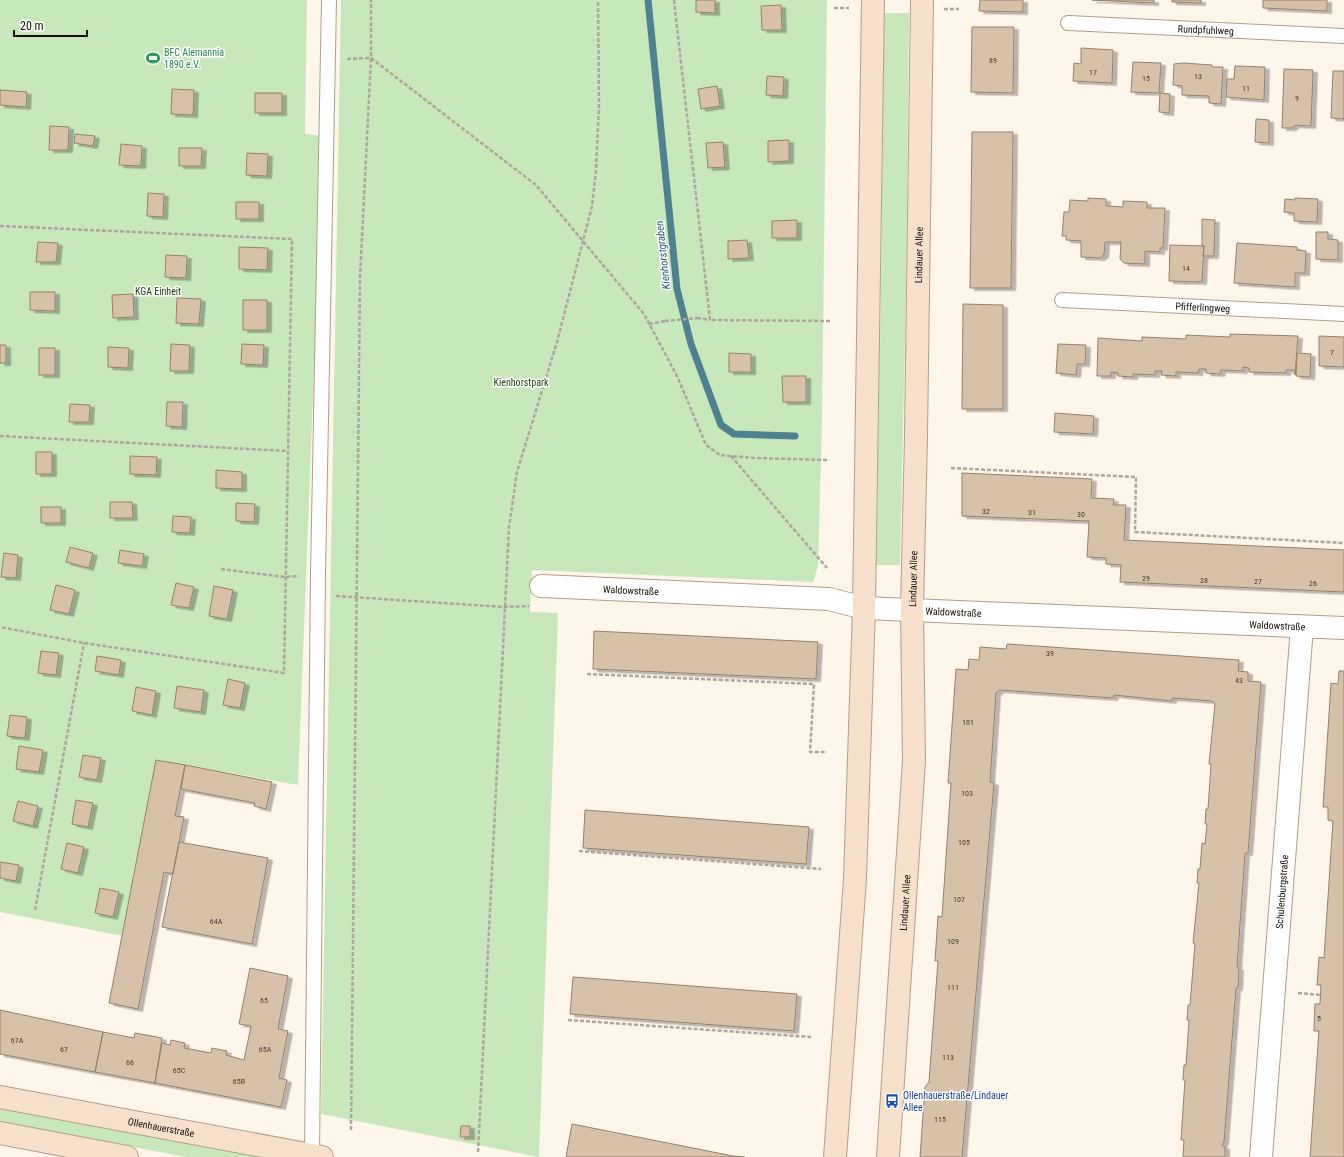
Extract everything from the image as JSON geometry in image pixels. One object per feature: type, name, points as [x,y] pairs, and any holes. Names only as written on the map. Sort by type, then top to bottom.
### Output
[{"type":"main road","points":[[835,1157],[855,879],[864,608],[873,0]]},
{"type":"main road","name":"Lindauer Allee","points":[[888,1157],[914,761],[912,609],[922,0]]},
{"type":"main road","name":"Ollenhauerstraße","points":[[0,1097],[315,1156]]},
{"type":"main road","points":[[0,1133],[127,1157]]},
{"type":"street","name":"Waldowstraße","points":[[541,586],[829,599],[864,608],[1344,628]]},
{"type":"street","name":"Schulenburgstraße","points":[[1261,1157],[1302,626]]},
{"type":"lane","points":[[315,1156],[318,574],[329,0]]},
{"type":"lane","name":"Rundpfuhlweg","points":[[1068,23],[1344,36]]},
{"type":"lane","name":"Pfifferlingweg","points":[[1062,300],[1344,314]]},
{"type":"path","points":[[351,1130],[360,278],[371,58],[371,0]]},
{"type":"path","points":[[478,1152],[508,527],[517,472],[557,342],[592,206],[596,170],[599,105],[598,0]]},
{"type":"path","points":[[674,0],[710,320]]},
{"type":"path","points":[[371,58],[536,185],[582,242],[644,314],[678,378],[706,445],[720,455],[828,460]]},
{"type":"path","points":[[0,226],[292,239],[284,673],[84,643],[0,627]]},
{"type":"path","points":[[649,324],[697,318],[710,320],[831,321]]},
{"type":"path","points":[[0,436],[287,451]]},
{"type":"path","points":[[731,456],[828,568]]},
{"type":"path","points":[[951,468],[1136,477],[1135,532],[1344,543]]},
{"type":"path","points":[[221,569],[286,577],[318,574]]},
{"type":"path","points":[[318,595],[504,608],[537,606],[541,586]]},
{"type":"path","points":[[35,910],[84,643]]},
{"type":"path","points":[[586,674],[814,684],[810,752],[827,752]]},
{"type":"path","points":[[579,851],[821,869]]},
{"type":"path","points":[[1293,993],[1321,995]]},
{"type":"path","points":[[568,1020],[811,1037]]},
{"type":"green space","name":"KGA Einheit","points":[[0,0],[307,0],[305,134],[323,136],[298,785],[156,760],[123,936],[0,912]]},
{"type":"green space","name":"Kienhorstpark","points":[[341,0],[827,0],[822,422],[818,566],[813,582],[532,570],[530,612],[558,613],[539,1157],[321,1114]]},
{"type":"green space","points":[[884,13],[909,13],[906,290],[900,565],[876,565]]},
{"type":"green space","points":[[0,1108],[263,1157],[186,1157],[0,1122]]},
{"type":"building","points":[[696,0],[715,0],[715,13],[696,12]]},
{"type":"building","points":[[980,0],[1023,0],[1023,12],[979,11]]},
{"type":"building","points":[[1092,0],[1154,0],[1154,3]]},
{"type":"building","points":[[1172,0],[1201,0],[1201,3],[1172,2]]},
{"type":"building","points":[[1263,0],[1327,0],[1327,11],[1263,8]]},
{"type":"building","points":[[781,5],[782,30],[762,30],[761,6]]},
{"type":"building","points":[[972,27],[1014,27],[1013,93],[971,92]]},
{"type":"building","points":[[1081,48],[1113,50],[1112,83],[1073,81],[1074,63],[1081,64]]},
{"type":"building","points":[[1133,62],[1161,63],[1159,93],[1131,92]]},
{"type":"building","points":[[1183,63],[1223,67],[1221,104],[1209,103],[1209,96],[1182,95],[1182,86],[1173,85],[1174,64]]},
{"type":"building","points":[[1235,66],[1265,67],[1264,100],[1226,97],[1227,79],[1234,79]]},
{"type":"building","points":[[1284,69],[1313,70],[1311,126],[1295,125],[1292,128],[1282,128]]},
{"type":"building","points":[[1333,71],[1344,71],[1344,119],[1331,118]]},
{"type":"building","points":[[767,76],[784,77],[783,96],[766,95]]},
{"type":"building","points":[[717,86],[720,106],[701,109],[698,89]]},
{"type":"building","points":[[172,89],[194,90],[193,115],[171,114]]},
{"type":"building","points":[[0,90],[27,92],[26,107],[0,105]]},
{"type":"building","points":[[255,93],[282,93],[282,113],[255,113]]},
{"type":"building","points":[[1160,93],[1170,94],[1169,113],[1159,112]]},
{"type":"building","points":[[1256,119],[1269,120],[1269,143],[1255,142]]},
{"type":"building","points":[[50,126],[69,127],[68,150],[49,150]]},
{"type":"building","points":[[972,132],[1013,132],[1011,288],[970,288]]},
{"type":"building","points":[[75,134],[95,136],[93,146],[74,143]]},
{"type":"building","points":[[789,140],[789,161],[768,162],[768,141]]},
{"type":"building","points":[[723,142],[725,167],[708,168],[706,143]]},
{"type":"building","points":[[121,144],[142,146],[141,166],[119,165]]},
{"type":"building","points":[[179,148],[202,148],[201,166],[179,166]]},
{"type":"building","points":[[247,153],[268,154],[267,176],[246,175]]},
{"type":"building","points":[[148,193],[164,194],[163,217],[147,216]]},
{"type":"building","points":[[1088,198],[1106,199],[1106,206],[1123,207],[1123,201],[1147,202],[1147,208],[1165,208],[1163,248],[1160,248],[1160,252],[1145,251],[1145,264],[1124,263],[1120,259],[1121,242],[1105,242],[1104,255],[1100,258],[1081,257],[1081,241],[1066,240],[1066,236],[1062,236],[1064,212],[1069,212],[1070,200],[1088,201]]},
{"type":"building","points":[[1295,198],[1318,199],[1317,222],[1294,221],[1294,213],[1284,212],[1285,199],[1295,200]]},
{"type":"building","points":[[236,202],[259,202],[259,219],[236,219]]},
{"type":"building","points":[[1202,219],[1215,220],[1214,256],[1203,256],[1204,246],[1202,246]]},
{"type":"building","points":[[797,220],[797,238],[772,238],[772,221]]},
{"type":"building","points":[[1316,232],[1328,232],[1328,239],[1338,240],[1338,260],[1316,259]]},
{"type":"building","points":[[747,240],[749,258],[728,259],[728,241]]},
{"type":"building","points":[[38,242],[58,243],[56,262],[36,262]]},
{"type":"building","points":[[1237,243],[1297,247],[1297,250],[1306,251],[1305,273],[1295,273],[1295,287],[1234,283]]},
{"type":"building","points":[[1170,245],[1204,246],[1202,282],[1169,281]]},
{"type":"building","points":[[239,247],[268,248],[267,270],[239,269]]},
{"type":"building","points":[[166,255],[187,256],[186,278],[165,277]]},
{"type":"building","points":[[30,292],[55,292],[55,311],[30,310]]},
{"type":"building","points":[[133,294],[134,317],[113,318],[112,295]]},
{"type":"building","points":[[177,298],[201,299],[199,324],[176,323]]},
{"type":"building","points":[[243,300],[267,300],[267,330],[243,330]]},
{"type":"building","points":[[963,304],[1003,305],[1003,409],[962,409]]},
{"type":"building","points":[[1230,334],[1298,336],[1295,375],[1294,370],[1286,370],[1286,373],[1249,372],[1249,368],[1243,367],[1243,371],[1221,370],[1220,374],[1206,373],[1206,369],[1199,369],[1198,373],[1176,372],[1176,376],[1161,375],[1162,371],[1155,371],[1155,375],[1133,374],[1133,377],[1118,376],[1118,373],[1111,372],[1111,376],[1097,376],[1098,338],[1142,341],[1142,337],[1186,339],[1186,335],[1230,337]]},
{"type":"building","points":[[1319,336],[1344,337],[1344,367],[1319,366]]},
{"type":"building","points":[[171,344],[190,345],[189,371],[170,371]]},
{"type":"building","points":[[242,344],[264,345],[263,365],[241,364]]},
{"type":"building","points":[[1058,344],[1086,345],[1085,364],[1077,364],[1076,375],[1056,373]]},
{"type":"building","points":[[0,345],[6,345],[6,363],[0,363]]},
{"type":"building","points":[[108,347],[129,348],[128,368],[108,367]]},
{"type":"building","points":[[39,348],[55,348],[55,375],[39,375]]},
{"type":"building","points":[[729,353],[751,354],[751,372],[729,372]]},
{"type":"building","points":[[1297,353],[1311,354],[1310,377],[1296,376]]},
{"type":"building","points":[[782,376],[806,376],[806,402],[783,402]]},
{"type":"building","points":[[167,402],[183,402],[182,427],[166,426]]},
{"type":"building","points":[[70,404],[90,405],[89,422],[69,422]]},
{"type":"building","points":[[1055,413],[1094,416],[1093,434],[1054,432]]},
{"type":"building","points":[[36,452],[52,452],[52,474],[36,474]]},
{"type":"building","points":[[130,456],[157,457],[156,475],[130,474]]},
{"type":"building","points":[[216,470],[242,472],[242,489],[216,488]]},
{"type":"building","points":[[962,473],[1092,479],[1091,498],[1114,499],[1113,505],[1126,505],[1124,540],[1344,550],[1344,592],[1120,582],[1121,565],[1106,564],[1106,558],[1087,557],[1089,521],[962,516]]},
{"type":"building","points":[[110,502],[132,502],[133,518],[110,518]]},
{"type":"building","points":[[236,503],[255,504],[254,522],[236,521]]},
{"type":"building","points":[[41,507],[61,507],[61,523],[41,523]]},
{"type":"building","points":[[173,516],[191,517],[190,533],[172,532]]},
{"type":"building","points":[[70,547],[93,553],[89,568],[66,562]]},
{"type":"building","points":[[120,550],[144,554],[142,566],[118,563]]},
{"type":"building","points":[[4,553],[18,555],[16,578],[1,577]]},
{"type":"building","points":[[176,583],[194,587],[189,608],[171,605]]},
{"type":"building","points":[[56,585],[75,590],[69,614],[50,610]]},
{"type":"building","points":[[214,586],[233,590],[227,619],[209,616]]},
{"type":"building","points":[[594,631],[818,642],[816,679],[593,669]]},
{"type":"building","points":[[1007,644],[1239,660],[1238,671],[1248,672],[1248,681],[1261,682],[1248,853],[1245,853],[1237,967],[1239,968],[1238,988],[1236,988],[1224,1142],[1222,1145],[1225,1147],[1225,1157],[1183,1157],[1184,1140],[1181,1140],[1185,1080],[1183,1080],[1184,1065],[1186,1065],[1189,1020],[1187,1020],[1188,1005],[1190,1005],[1195,944],[1193,943],[1199,883],[1197,883],[1198,869],[1200,869],[1202,843],[1205,844],[1207,824],[1205,824],[1206,809],[1208,809],[1211,764],[1209,764],[1215,704],[1212,701],[1172,698],[1172,701],[1114,695],[1113,698],[1000,690],[996,693],[990,782],[994,783],[962,1157],[920,1157],[925,1087],[929,1082],[938,961],[935,961],[938,916],[942,917],[951,783],[948,783],[956,669],[968,670],[969,659],[979,660],[980,647],[1006,649]]},
{"type":"building","points":[[41,651],[59,653],[56,675],[38,673]]},
{"type":"building","points":[[97,656],[121,660],[119,675],[95,671]]},
{"type":"building","points":[[1339,671],[1344,671],[1344,1157],[1310,1157],[1319,1031],[1314,1031],[1315,1004],[1320,1004],[1321,985],[1317,985],[1319,957],[1324,958],[1333,821],[1328,820],[1328,807],[1323,807],[1331,683],[1338,684]]},
{"type":"building","points":[[228,679],[245,683],[240,708],[223,705]]},
{"type":"building","points":[[177,686],[204,690],[201,712],[174,708]]},
{"type":"building","points":[[136,687],[156,691],[152,715],[132,711]]},
{"type":"building","points":[[10,715],[27,717],[25,738],[7,736]]},
{"type":"building","points":[[19,746],[43,750],[39,772],[16,769]]},
{"type":"building","points":[[83,755],[101,758],[97,780],[79,777]]},
{"type":"building","points":[[156,760],[185,765],[175,816],[184,817],[173,874],[164,872],[138,1009],[109,1003]]},
{"type":"building","points":[[185,765],[272,782],[266,809],[254,806],[255,803],[181,789]]},
{"type":"building","points":[[76,800],[93,803],[88,827],[72,824]]},
{"type":"building","points":[[18,801],[38,806],[33,826],[13,821]]},
{"type":"building","points":[[585,810],[809,827],[806,864],[583,848]]},
{"type":"building","points":[[179,842],[268,858],[252,944],[162,927]]},
{"type":"building","points":[[67,843],[84,847],[78,873],[61,869]]},
{"type":"building","points":[[0,862],[19,865],[16,881],[0,878]]},
{"type":"building","points":[[100,888],[119,892],[113,917],[95,913]]},
{"type":"building","points":[[250,968],[288,976],[278,1029],[288,1031],[279,1078],[287,1080],[281,1107],[155,1083],[162,1043],[170,1045],[171,1040],[185,1043],[184,1048],[211,1053],[212,1048],[227,1051],[226,1055],[244,1060],[251,1026],[239,1024]]},
{"type":"building","points":[[573,977],[797,994],[794,1031],[570,1014]]},
{"type":"building","points":[[0,1010],[103,1032],[95,1072],[0,1054]]},
{"type":"building","points":[[103,1032],[134,1038],[135,1033],[162,1038],[155,1083],[95,1072]]},
{"type":"building","points":[[572,1124],[733,1156],[745,1157],[566,1157]]},
{"type":"building","points":[[461,1126],[470,1126],[470,1137],[460,1137]]},
{"type":"waterway","name":"Kienhorstgraben","points":[[648,0],[677,289],[691,344],[721,425],[734,434],[795,436]]},
{"type":"place","name":"BFC Alemannia 1890 e.V.","points":[[153,58]]},
{"type":"place","name":"Ollenhauerstraße/Lindauer Allee","points":[[892,1101]]}]
